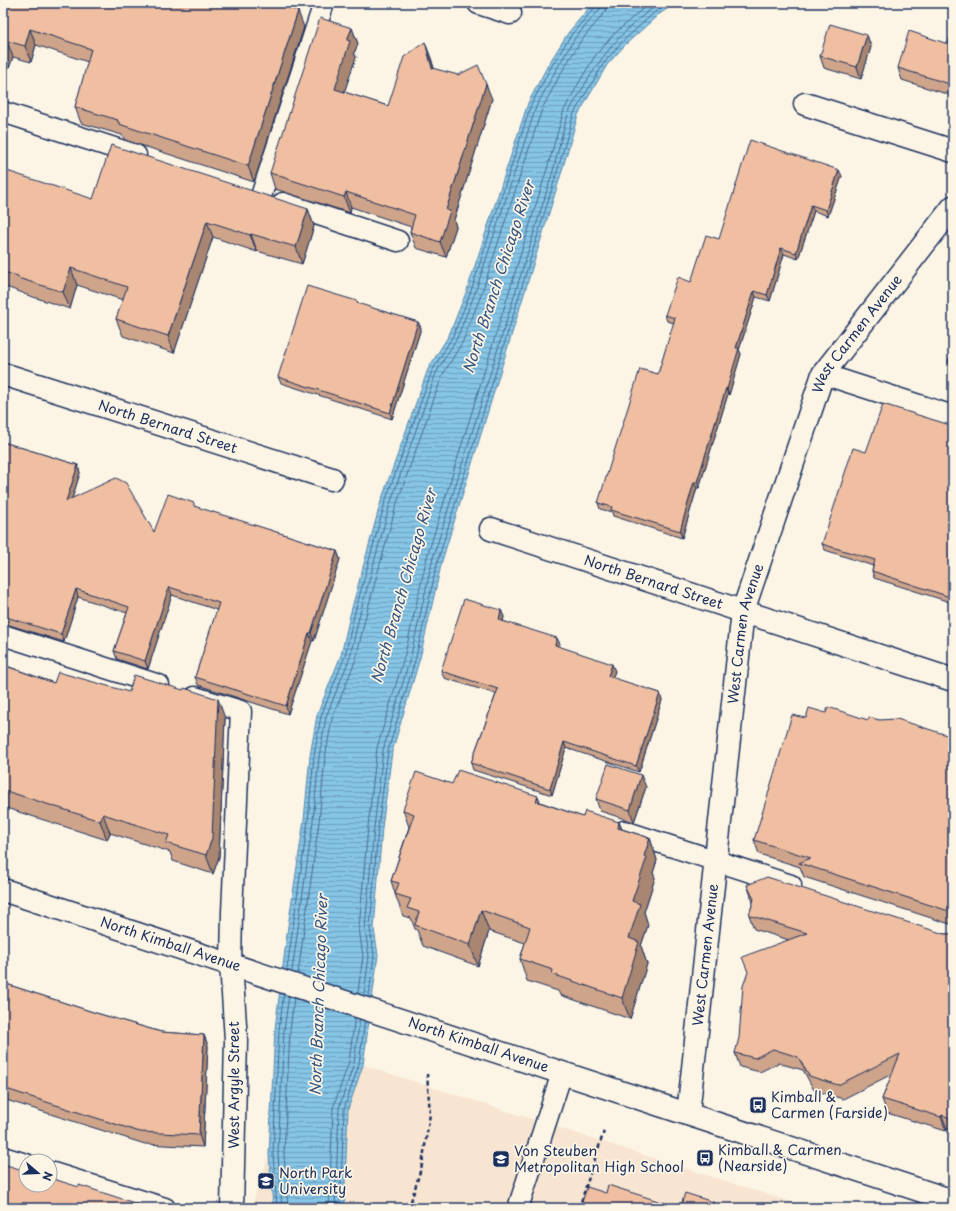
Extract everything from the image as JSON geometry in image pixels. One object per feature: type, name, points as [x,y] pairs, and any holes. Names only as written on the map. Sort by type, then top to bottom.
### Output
[{"type":"street","points":[[479,3],[510,13]]},
{"type":"street","points":[[805,104],[953,151]]},
{"type":"street","name":"West Carmen Avenue","points":[[688,1114],[743,611],[823,374],[953,207]]},
{"type":"street","name":"North Bernard Street","points":[[3,374],[332,479]]},
{"type":"street","name":"North Bernard Street","points":[[491,529],[953,680]]},
{"type":"street","name":"North Kimball Avenue","points":[[3,890],[268,975],[375,1012],[953,1201]]},
{"type":"street","name":"West Argyle Street","points":[[231,963],[236,1040],[232,1208]]},
{"type":"lane","points":[[324,3],[253,193],[398,240]]},
{"type":"lane","points":[[3,112],[155,161]]},
{"type":"lane","points":[[823,374],[953,416]]},
{"type":"lane","points":[[3,635],[241,711],[231,963]]},
{"type":"lane","points":[[605,825],[809,890]]},
{"type":"lane","points":[[518,1208],[562,1073]]},
{"type":"lane","points":[[3,1157],[18,1162]]},
{"type":"lane","points":[[58,1175],[165,1208]]},
{"type":"path","points":[[408,1208],[422,1165],[430,1114],[427,1074]]},
{"type":"path","points":[[579,1208],[604,1130]]},
{"type":"shaded area","name":"Von Steuben Metropolitan High School","points":[[363,1065],[810,1208],[344,1208],[348,1109]]},
{"type":"shaded area","name":"North Park University","points":[[269,1154],[273,1208],[251,1208]]},
{"type":"water","name":"North Branch Chicago River","points":[[593,3],[676,3],[658,15],[625,45],[607,65],[578,115],[442,561],[420,658],[392,752],[382,828],[374,929],[378,955],[363,1065],[348,1109],[344,1208],[273,1208],[269,1154],[275,1029],[288,926],[304,820],[310,756],[317,715],[341,655],[350,615],[381,501],[428,369],[449,335],[467,290],[528,103],[548,65],[568,33]]},
{"type":"building","points":[[3,3],[276,3],[298,11],[248,166],[119,124],[117,121],[118,120],[75,107],[91,49],[30,29],[25,46],[7,41],[3,52]]},
{"type":"building","points":[[320,18],[352,28],[347,40],[350,41],[335,89],[388,106],[404,57],[425,42],[432,68],[458,75],[478,65],[486,84],[446,210],[450,211],[440,242],[410,232],[415,215],[346,192],[344,197],[270,173]]},
{"type":"building","points":[[830,24],[867,35],[857,67],[820,56]]},
{"type":"building","points":[[953,29],[953,85],[898,68],[909,31],[948,44]]},
{"type":"building","points":[[750,140],[839,170],[826,210],[811,205],[796,253],[781,248],[767,295],[754,291],[736,348],[739,348],[727,389],[726,388],[697,482],[694,482],[680,531],[611,510],[612,507],[598,503],[640,369],[658,374],[675,318],[665,315],[678,277],[691,282],[706,235],[719,239]]},
{"type":"building","points":[[111,145],[308,209],[296,247],[251,234],[250,235],[207,221],[168,336],[116,319],[127,287],[71,268],[63,292],[3,272],[3,186],[7,171],[93,199]]},
{"type":"building","points":[[307,286],[418,322],[390,413],[278,377]]},
{"type":"building","points":[[953,347],[953,363],[948,362]]},
{"type":"building","points":[[883,404],[953,426],[953,598],[872,571],[875,560],[822,544],[853,448],[866,452]]},
{"type":"building","points":[[3,442],[78,465],[66,501],[116,478],[126,483],[154,532],[168,494],[194,503],[194,506],[337,551],[286,706],[195,677],[219,603],[169,587],[145,661],[114,651],[129,607],[76,589],[61,634],[3,616]]},
{"type":"building","points":[[464,599],[501,610],[499,620],[557,638],[555,645],[612,664],[608,676],[660,693],[636,766],[564,742],[550,789],[471,763],[498,689],[441,671]]},
{"type":"building","points":[[3,665],[54,683],[58,672],[129,692],[134,675],[183,690],[184,688],[218,699],[212,838],[206,855],[166,843],[169,835],[103,814],[100,821],[3,790]]},
{"type":"building","points":[[828,707],[868,720],[869,717],[879,720],[897,719],[953,737],[953,913],[799,863],[811,858],[754,840],[792,715],[806,718],[809,708],[826,713]]},
{"type":"building","points":[[608,764],[641,775],[630,810],[596,799]]},
{"type":"building","points":[[458,770],[538,796],[536,801],[583,817],[585,811],[619,822],[618,828],[650,838],[644,856],[647,857],[632,901],[640,904],[629,938],[639,942],[622,998],[552,974],[553,970],[520,959],[530,927],[481,910],[470,945],[415,925],[419,912],[407,908],[411,899],[395,894],[399,883],[391,881],[414,814],[403,810],[416,772],[452,784]]},
{"type":"building","points":[[767,877],[944,934],[953,933],[953,1119],[942,1115],[941,1117],[882,1099],[900,1054],[838,1085],[809,1076],[798,1057],[773,1049],[755,1058],[735,1053],[739,1038],[743,986],[748,972],[742,957],[807,933],[749,915],[754,899],[747,885]]},
{"type":"building","points":[[3,983],[161,1032],[204,1035],[199,1135],[140,1132],[3,1088]]},
{"type":"building","points":[[3,1164],[18,1169],[18,1193],[58,1193],[58,1180],[79,1187],[79,1185],[150,1208],[3,1208]]},
{"type":"building","points":[[608,1185],[680,1208],[580,1208],[587,1187],[606,1193]]},
{"type":"building","points":[[685,1193],[713,1202],[712,1208],[680,1208]]},
{"type":"place","name":"Kimball & Carmen (Farside)","points":[[758,1105]]},
{"type":"place","name":"Kimball & Carmen (Nearside)","points":[[705,1158]]},
{"type":"place","name":"Von Steuben Metropolitan High School","points":[[501,1159]]},
{"type":"place","name":"North Park University","points":[[266,1181]]}]
